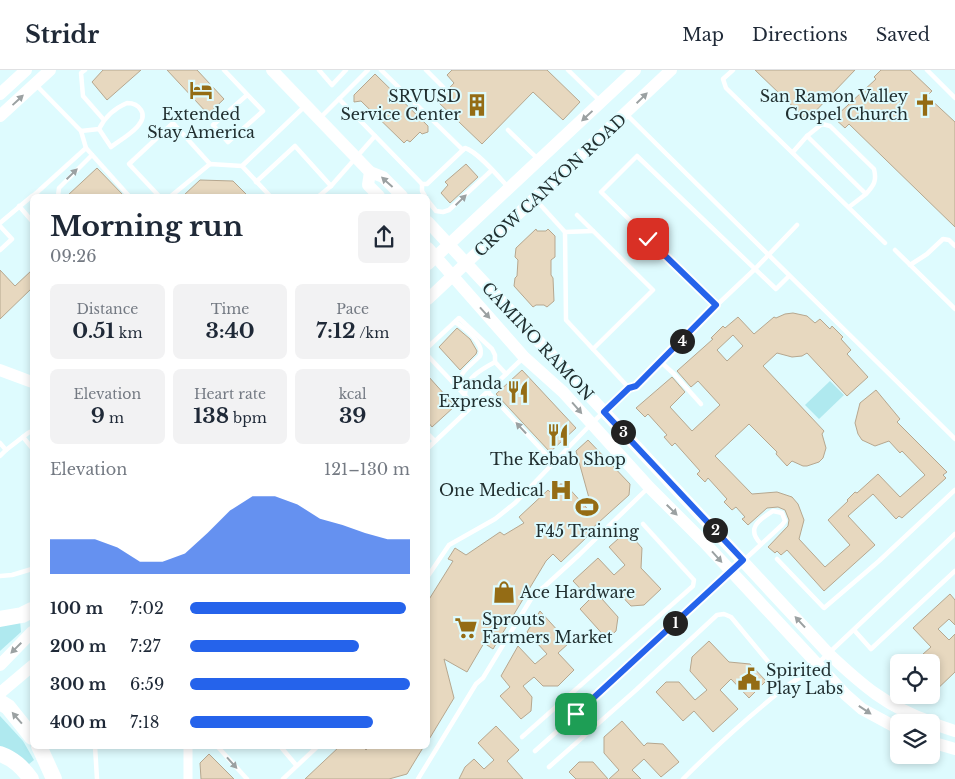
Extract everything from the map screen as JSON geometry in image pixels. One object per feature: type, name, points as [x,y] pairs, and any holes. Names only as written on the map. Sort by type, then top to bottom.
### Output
[{"type":"highway","points":[[0,619],[22,615],[30,611]]},
{"type":"highway","points":[[0,702],[8,707],[30,734]]},
{"type":"highway","points":[[41,749],[54,779]]},
{"type":"highway","points":[[0,754],[10,758],[22,767],[31,779]]},
{"type":"street","points":[[0,116],[50,70]]},
{"type":"street","name":"CROW CANYON ROAD","points":[[430,256],[449,244],[635,70]]},
{"type":"street","name":"CROW CANYON ROAD","points":[[430,297],[671,70]]},
{"type":"street","points":[[0,94],[23,71],[35,84]]},
{"type":"street","points":[[278,72],[306,105],[370,172],[383,178],[400,194]]},
{"type":"street","points":[[370,172],[368,185],[377,194]]},
{"type":"street","name":"CAMINO RAMON","points":[[430,224],[829,654],[859,683],[887,703],[911,714]]},
{"type":"street","name":"CAMINO RAMON","points":[[430,256],[452,277],[524,357],[563,392],[590,424],[703,541],[816,665],[862,709],[890,724]]},
{"type":"street","points":[[0,370],[30,381]]},
{"type":"street","points":[[0,665],[30,634]]},
{"type":"street","points":[[0,693],[30,668]]},
{"type":"street","name":"CAMINO RAMON","points":[[940,726],[955,731]]},
{"type":"street","points":[[940,745],[955,749]]},
{"type":"street","points":[[188,749],[188,779]]},
{"type":"lane","points":[[85,70],[81,73],[83,96],[104,120]]},
{"type":"lane","points":[[224,70],[263,111],[228,142],[213,125],[247,95]]},
{"type":"lane","points":[[321,71],[332,85],[346,70]]},
{"type":"lane","points":[[319,118],[368,70]]},
{"type":"lane","points":[[381,70],[462,150]]},
{"type":"lane","points":[[426,70],[443,87]]},
{"type":"lane","points":[[568,70],[601,102]]},
{"type":"lane","points":[[732,70],[723,79],[726,88],[885,243]]},
{"type":"lane","points":[[927,70],[955,98]]},
{"type":"lane","points":[[35,84],[80,132],[86,148],[127,194]]},
{"type":"lane","points":[[339,99],[422,184],[424,194]]},
{"type":"lane","points":[[80,132],[98,128],[120,106],[127,103],[139,107],[144,116],[138,126],[111,147],[98,128]]},
{"type":"lane","points":[[242,166],[306,105]]},
{"type":"lane","points":[[625,114],[955,439]]},
{"type":"lane","points":[[156,194],[129,164],[173,123],[210,164]]},
{"type":"lane","points":[[793,152],[807,136],[822,124],[830,126],[868,163],[874,169],[876,178],[874,185],[849,207]]},
{"type":"lane","points":[[508,130],[539,160]]},
{"type":"lane","points":[[321,194],[331,186],[376,136]]},
{"type":"lane","points":[[807,136],[866,194]]},
{"type":"lane","points":[[256,182],[295,146],[331,186]]},
{"type":"lane","points":[[35,194],[86,148]]},
{"type":"lane","points":[[422,184],[427,184],[465,148],[492,170],[509,188]]},
{"type":"lane","points":[[58,194],[59,188],[92,155]]},
{"type":"lane","points":[[716,305],[601,192],[637,156],[776,289],[789,276]]},
{"type":"lane","points":[[173,194],[210,164],[242,166],[268,194]]},
{"type":"lane","points":[[430,204],[436,211],[446,212],[452,209],[492,170]]},
{"type":"lane","points":[[0,250],[12,239],[0,224],[30,198]]},
{"type":"lane","points":[[535,199],[565,232],[566,320],[629,388]]},
{"type":"lane","points":[[19,206],[30,219]]},
{"type":"lane","points":[[577,215],[653,290],[593,350]]},
{"type":"lane","points":[[430,573],[449,545],[495,519],[515,503],[590,424],[629,388],[636,386],[797,225]]},
{"type":"lane","points":[[565,232],[593,231]]},
{"type":"lane","points":[[910,265],[927,254],[943,239],[949,240],[955,246]]},
{"type":"lane","points":[[895,250],[955,309]]},
{"type":"lane","points":[[430,345],[459,318],[492,349],[495,355],[494,362]]},
{"type":"lane","points":[[455,322],[480,346],[482,352],[462,374],[460,379],[461,388],[466,397]]},
{"type":"lane","points":[[430,446],[524,357]]},
{"type":"lane","points":[[430,358],[474,405]]},
{"type":"lane","points":[[494,362],[506,374]]},
{"type":"lane","points":[[466,397],[465,392],[468,381],[483,368],[494,362]]},
{"type":"lane","points":[[660,362],[702,404]]},
{"type":"lane","points":[[488,392],[554,463]]},
{"type":"lane","points":[[0,456],[30,432]]},
{"type":"lane","points":[[430,436],[434,441]]},
{"type":"lane","points":[[23,437],[30,446]]},
{"type":"lane","points":[[0,443],[6,450]]},
{"type":"lane","points":[[418,779],[534,594],[579,556],[649,487]]},
{"type":"lane","points":[[777,559],[824,608],[879,561],[955,490]]},
{"type":"lane","points":[[535,751],[782,525],[784,521],[782,513],[773,511],[754,527],[754,537],[761,544]]},
{"type":"lane","points":[[522,737],[693,586],[694,580],[643,524]]},
{"type":"lane","points":[[683,779],[710,752],[766,703],[805,675],[829,654],[955,534]]},
{"type":"lane","points":[[0,576],[12,575],[30,570]]},
{"type":"lane","points":[[854,630],[871,649],[955,571]]},
{"type":"lane","points":[[549,766],[636,690],[717,615],[724,614],[731,617],[776,670]]},
{"type":"lane","points":[[95,749],[97,779]]},
{"type":"lane","points":[[220,749],[247,779]]},
{"type":"lane","points":[[283,749],[296,765]]},
{"type":"lane","points":[[283,779],[315,749]]},
{"type":"shaded area","points":[[830,381],[844,395],[819,419],[805,405]]},
{"type":"shaded area","points":[[20,620],[21,632],[0,651],[0,621]]},
{"type":"shaded area","points":[[0,716],[23,741],[34,760],[29,764],[0,747]]},
{"type":"building","points":[[103,70],[141,70],[107,100],[92,82]]},
{"type":"building","points":[[167,70],[197,70],[224,99],[208,114]]},
{"type":"building","points":[[452,70],[547,70],[580,102],[563,120],[533,92],[482,144],[437,101],[454,83],[447,75]]},
{"type":"building","points":[[755,70],[855,70],[807,120]]},
{"type":"building","points":[[881,70],[910,70],[932,91],[927,96],[955,122],[955,227],[849,124],[845,128],[834,118],[876,79],[874,77]]},
{"type":"building","points":[[375,74],[428,126],[428,132],[422,134],[420,132],[410,142],[407,140],[404,143],[361,101],[354,102],[354,95]]},
{"type":"building","points":[[466,164],[478,177],[450,203],[441,193],[448,185],[445,182]]},
{"type":"building","points":[[97,168],[122,194],[69,194]]},
{"type":"building","points":[[200,180],[233,181],[246,194],[185,194]]},
{"type":"building","points":[[536,229],[537,231],[546,231],[548,229],[555,236],[555,257],[551,260],[554,301],[547,307],[536,305],[533,307],[514,286],[518,260],[515,257],[516,248]]},
{"type":"building","points":[[0,270],[15,286],[30,272],[30,290],[0,319]]},
{"type":"building","points":[[793,313],[807,316],[815,323],[820,319],[830,329],[832,326],[843,337],[841,339],[851,350],[847,354],[868,377],[847,396],[807,353],[802,356],[792,357],[777,353],[763,366],[824,431],[822,434],[826,448],[823,458],[819,462],[807,466],[792,461],[787,466],[776,454],[777,452],[749,424],[715,456],[752,494],[777,492],[792,497],[798,504],[804,520],[799,539],[825,567],[850,545],[828,520],[855,492],[857,493],[878,474],[900,497],[925,475],[902,451],[900,453],[889,441],[875,446],[862,440],[858,434],[855,423],[860,403],[876,390],[900,419],[897,422],[947,472],[943,475],[946,478],[902,518],[899,516],[896,519],[873,494],[848,516],[875,545],[824,591],[787,550],[781,555],[768,547],[788,526],[789,520],[785,510],[778,507],[767,508],[748,525],[742,519],[745,517],[736,507],[732,510],[724,502],[727,499],[708,478],[705,482],[697,474],[700,471],[675,443],[672,446],[664,437],[667,435],[648,414],[645,417],[636,408],[672,377],[685,392],[670,407],[692,431],[720,405],[698,381],[691,387],[677,371],[713,339],[711,338],[723,326],[725,328],[738,317],[754,334],[774,317]],"holes":[[[733,335],[743,346],[727,361],[717,350]]]},
{"type":"building","points":[[457,328],[470,339],[477,351],[460,370],[439,347]]},
{"type":"building","points":[[522,370],[576,428],[550,452],[496,394]]},
{"type":"building","points":[[430,378],[455,406],[432,427],[430,424]]},
{"type":"building","points":[[588,440],[630,484],[629,495],[588,532],[590,534],[561,562],[553,554],[546,561],[493,649],[484,643],[467,672],[444,659],[454,698],[430,738],[430,598],[453,561],[448,559],[455,548],[466,555],[500,532],[504,535],[524,523],[519,517],[548,490],[550,492],[560,484],[565,484],[594,516],[576,451]]},
{"type":"building","points":[[627,531],[642,548],[641,568],[661,589],[644,605],[631,606],[614,588],[602,599],[618,617],[616,631],[607,639],[580,609],[590,599],[573,581],[598,558],[614,575],[625,565],[609,547]]},
{"type":"building","points":[[950,594],[955,600],[955,625],[949,619],[938,629],[949,640],[955,634],[955,672],[940,686],[940,654],[923,654],[931,647],[913,628]]},
{"type":"building","points":[[540,611],[569,643],[558,653],[574,670],[558,686],[543,686],[534,677],[523,686],[532,697],[531,711],[521,719],[500,696],[510,687],[501,676],[518,646],[535,664],[547,654],[527,632]]},
{"type":"building","points":[[709,641],[729,662],[750,664],[766,681],[749,698],[731,679],[720,690],[738,709],[713,732],[694,711],[683,721],[656,692],[666,682],[679,682],[695,700],[707,690],[690,671],[692,657]]},
{"type":"building","points":[[622,721],[644,746],[647,743],[663,744],[679,762],[661,777],[644,759],[632,770],[641,779],[609,779],[619,770],[604,753],[604,737]]},
{"type":"building","points":[[496,726],[519,750],[507,761],[523,779],[459,779],[465,767],[474,759],[484,769],[494,760],[478,743]]},
{"type":"building","points":[[337,749],[422,749],[407,774],[389,779],[305,779]]},
{"type":"building","points":[[209,754],[234,779],[201,779],[200,763]]},
{"type":"building","points":[[579,762],[593,762],[608,779],[576,779],[569,772]]},
{"type":"place","name":"Extended Stay America","points":[[201,90]]},
{"type":"place","name":"SRVUSD Service Center","points":[[477,105]]},
{"type":"place","name":"San Ramon Valley Gospel Church","points":[[925,105]]},
{"type":"place","name":"Panda Express","points":[[518,392]]},
{"type":"place","name":"The Kebab Shop","points":[[558,435]]},
{"type":"place","name":"One Medical","points":[[561,490]]},
{"type":"place","name":"F45 Training","points":[[587,507]]},
{"type":"place","name":"Ace Hardware","points":[[504,592]]},
{"type":"place","name":"Sprouts Farmers Market","points":[[466,628]]},
{"type":"place","name":"Spirited Play Labs","points":[[749,679]]},
{"type":"route","points":[[576,714],[743,560],[604,412],[629,388],[636,386],[716,305],[648,239]]}]
